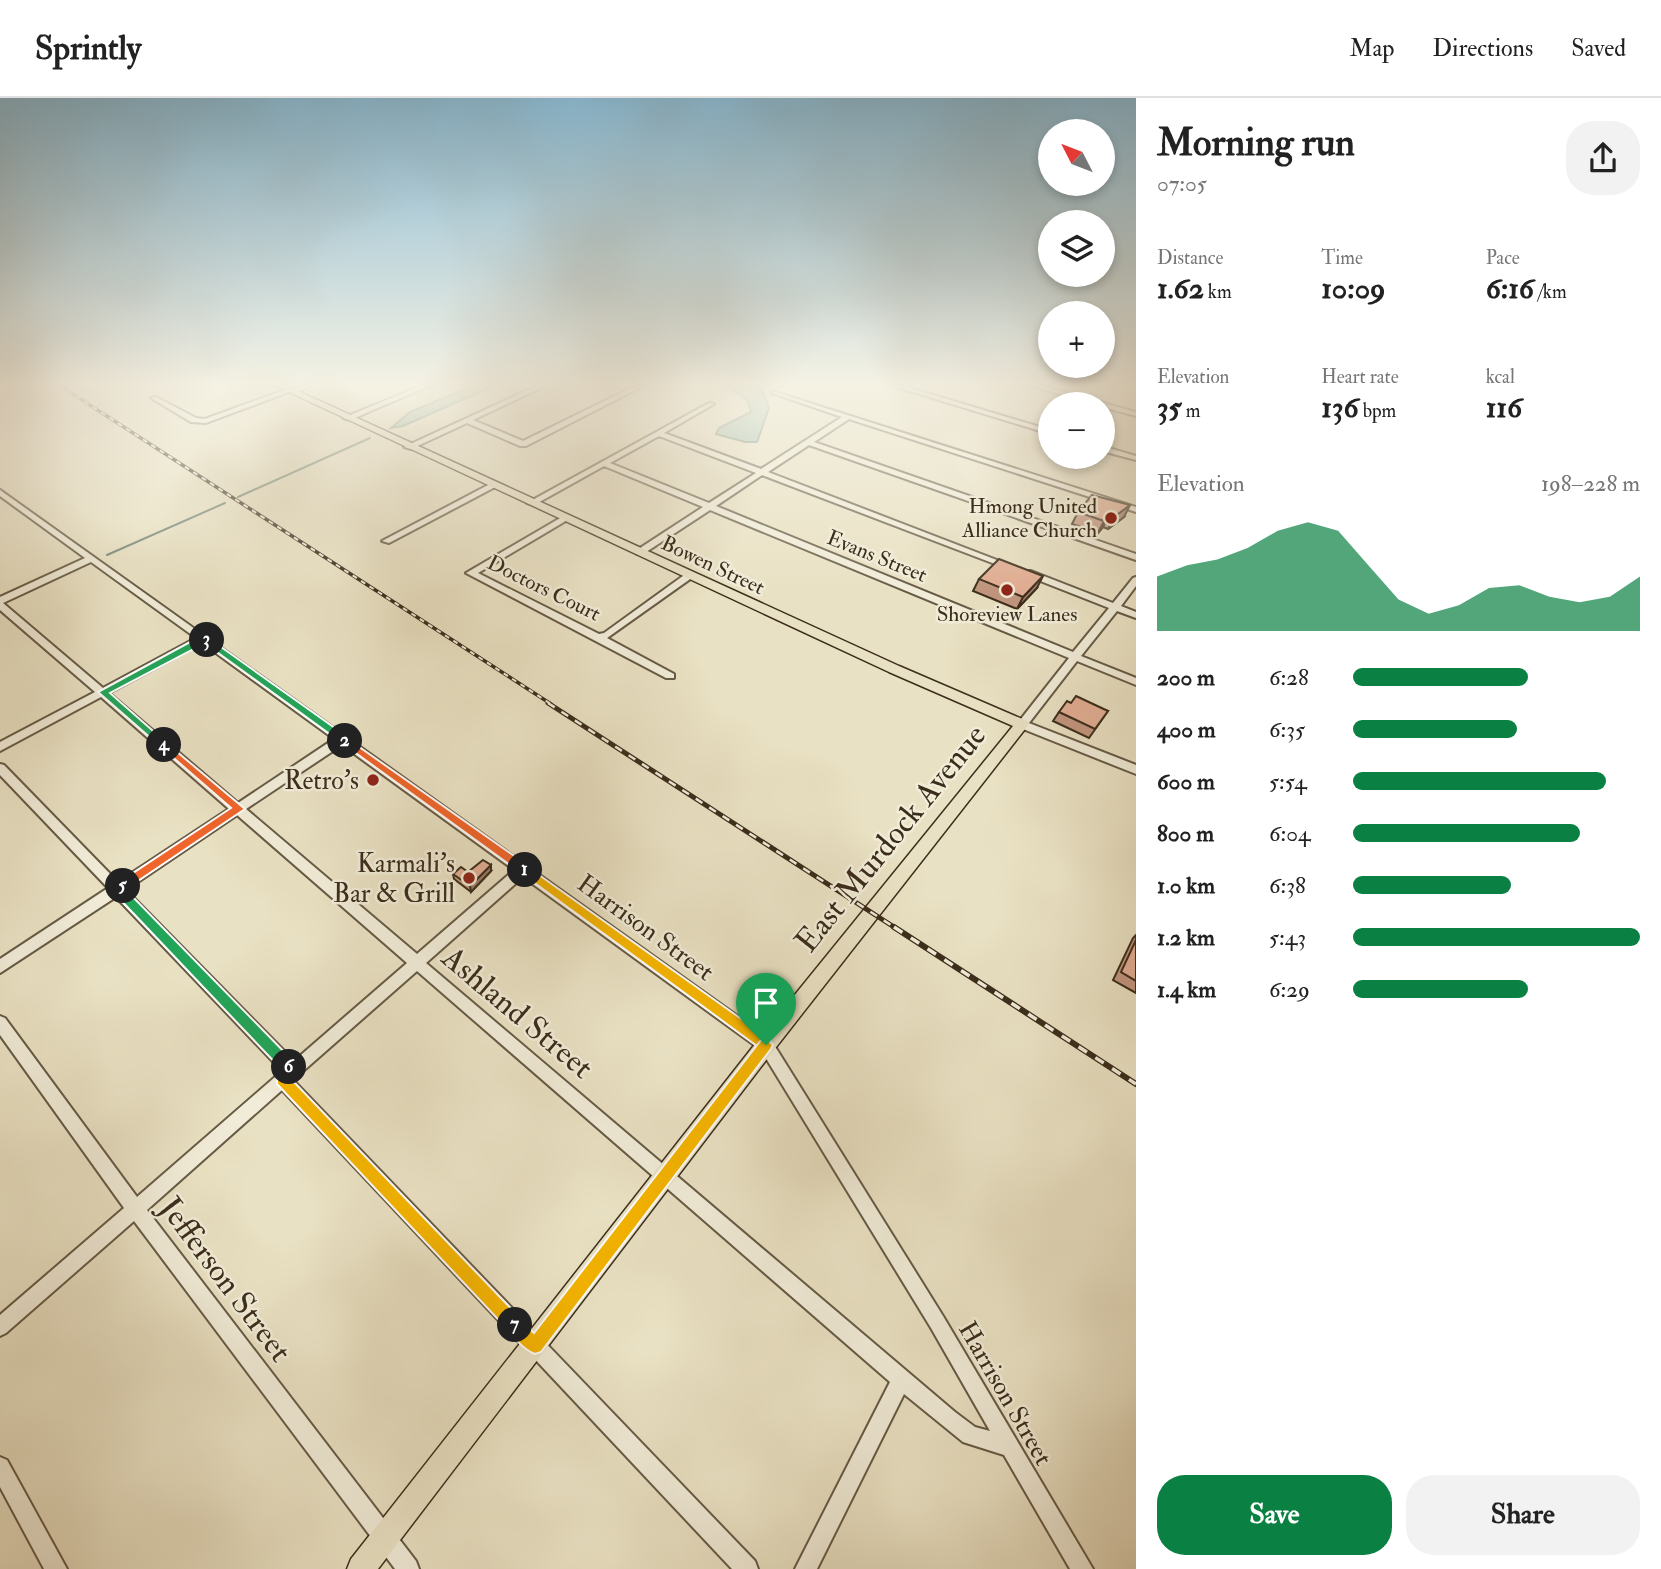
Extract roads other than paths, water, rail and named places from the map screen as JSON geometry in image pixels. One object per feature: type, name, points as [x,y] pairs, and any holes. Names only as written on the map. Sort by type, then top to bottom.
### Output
[{"type":"main road","name":"Bowen Street","points":[[423,454],[1021,724]]},
{"type":"main road","name":"East Murdock Avenue","points":[[361,1569],[766,1045],[1021,724]]},
{"type":"street","points":[[531,503],[621,454]]},
{"type":"street","points":[[713,454],[1136,615]]},
{"type":"street","points":[[640,552],[790,454]]},
{"type":"street","points":[[841,454],[1136,558]]},
{"type":"street","points":[[963,454],[1136,510]]},
{"type":"street","name":"Evans Street","points":[[604,463],[1136,682]]},
{"type":"street","points":[[386,541],[494,486]]},
{"type":"street","name":"Harrison Street","points":[[0,492],[766,1045],[937,1322],[1082,1569]]},
{"type":"street","name":"Doctors Court","points":[[565,519],[471,573],[598,637],[607,635],[690,575]]},
{"type":"street","points":[[0,603],[92,558]]},
{"type":"street","name":"East Murdock Avenue","points":[[1021,724],[1136,580]]},
{"type":"street","name":"Ashland Street","points":[[0,603],[901,1380],[970,1435],[1008,1446]]},
{"type":"street","points":[[598,637],[670,676]]},
{"type":"street","points":[[0,747],[204,638]]},
{"type":"street","name":"Bowen Street","points":[[1021,724],[1136,770]]},
{"type":"street","points":[[0,967],[343,739]]},
{"type":"street","points":[[0,768],[118,890],[535,1346],[747,1569]]},
{"type":"street","points":[[0,1326],[524,869]]},
{"type":"street","name":"Jefferson Street","points":[[0,1023],[134,1207],[408,1569]]},
{"type":"street","points":[[806,1569],[901,1380]]},
{"type":"street","points":[[0,1467],[56,1569]]},
{"type":"waterway","points":[[238,497],[335,454]]},
{"type":"waterway","points":[[107,555],[225,503]]},
{"type":"railway","points":[[165,454],[551,704]]},
{"type":"railway","points":[[548,703],[897,929]]},
{"type":"railway","points":[[894,927],[1136,1084]]},
{"type":"place","name":"Hmong United Alliance Church","points":[[1111,518]]},
{"type":"place","name":"Shoreview Lanes","points":[[1007,590]]},
{"type":"place","name":"Retro's","points":[[373,780]]},
{"type":"place","name":"Karmali's Bar & Grill","points":[[469,878]]}]
